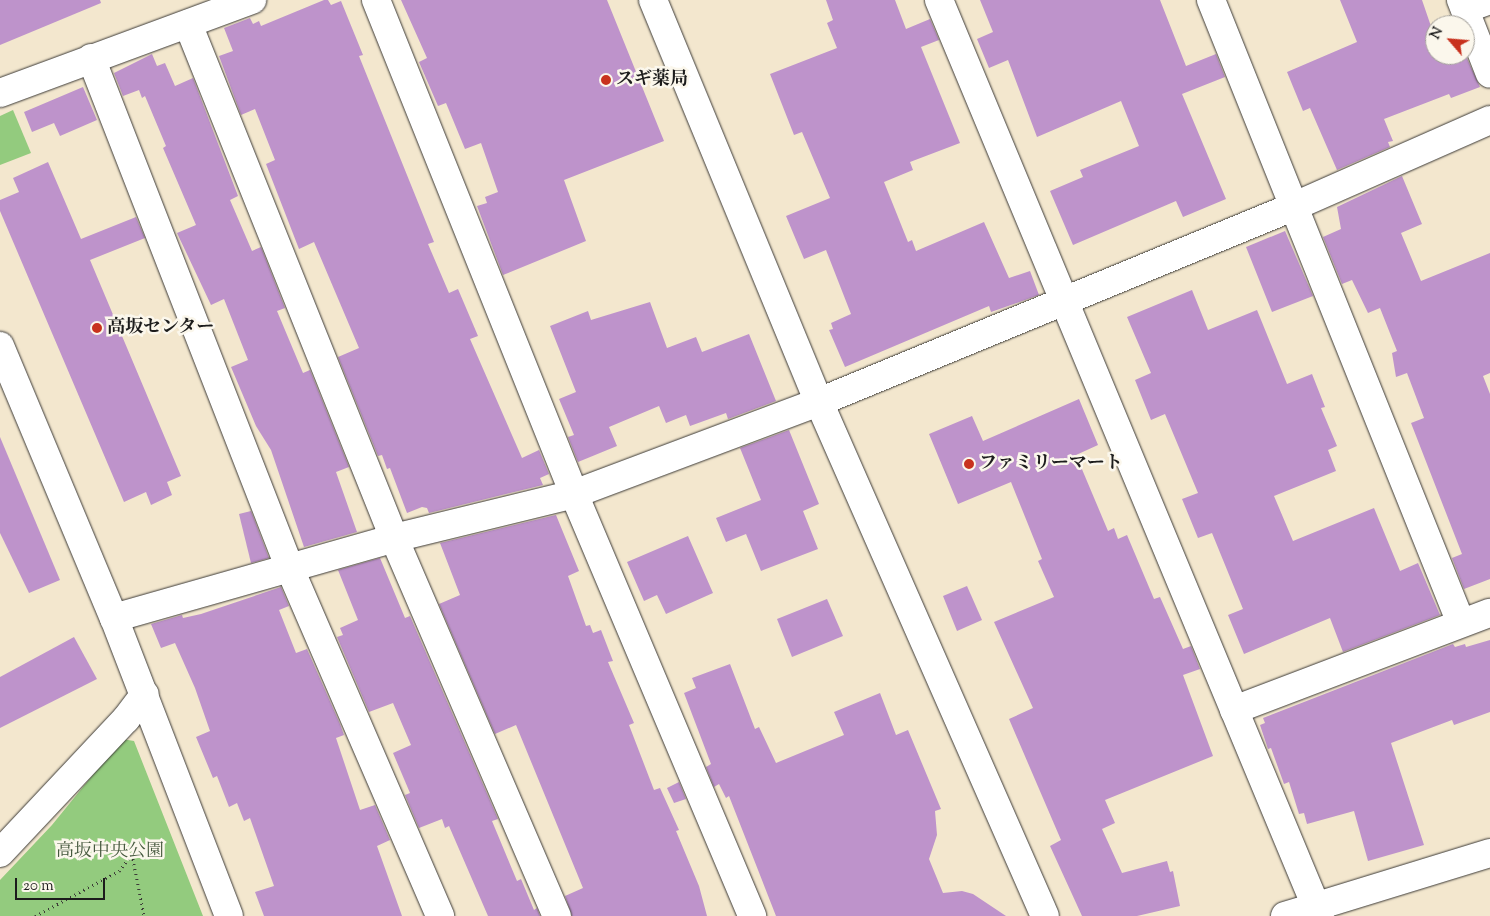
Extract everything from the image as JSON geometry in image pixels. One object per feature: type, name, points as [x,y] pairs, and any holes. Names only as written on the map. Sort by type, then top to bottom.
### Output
[{"type":"street","points":[[0,93],[252,0]]},
{"type":"street","points":[[376,0],[574,494],[752,916]]},
{"type":"street","points":[[653,0],[819,402],[1045,916]]},
{"type":"street","points":[[939,0],[1318,912]]},
{"type":"street","points":[[1212,0],[1461,623]]},
{"type":"street","points":[[1472,3],[1490,74]]},
{"type":"street","points":[[188,24],[394,538],[556,916]]},
{"type":"street","points":[[91,58],[290,569],[440,916]]},
{"type":"street","points":[[114,618],[394,538],[574,494],[819,402],[1295,206],[1490,120]]},
{"type":"street","points":[[0,346],[7,384],[114,618],[230,916]]},
{"type":"street","points":[[1234,710],[1490,613]]},
{"type":"street","points":[[0,853],[126,719],[144,694]]},
{"type":"street","points":[[1284,916],[1318,912],[1490,854]]},
{"type":"path","points":[[35,916],[119,871],[132,854],[144,916]]},
{"type":"green space","points":[[13,110],[31,153],[0,165],[0,116]]},
{"type":"green space","name":"高坂中央公園","points":[[122,739],[134,741],[203,916],[0,916],[0,880],[52,825]]},
{"type":"building","points":[[0,0],[100,0],[101,3],[0,45]]},
{"type":"building","points":[[328,0],[331,5],[341,1],[363,55],[359,56],[434,242],[428,244],[449,293],[458,289],[478,336],[470,339],[522,458],[539,450],[549,474],[540,478],[543,485],[429,513],[427,508],[422,507],[407,513],[390,468],[387,469],[382,455],[378,456],[338,357],[359,348],[314,242],[299,249],[266,164],[275,160],[255,109],[241,115],[219,56],[233,51],[224,28],[250,18],[253,24],[259,21],[261,26]]},
{"type":"building","points":[[401,0],[607,0],[664,141],[564,180],[586,241],[503,275],[477,206],[487,203],[485,197],[498,192],[481,143],[465,149],[446,103],[438,106],[419,62],[427,58]]},
{"type":"building","points":[[826,0],[895,0],[906,29],[930,19],[939,40],[921,47],[960,143],[910,162],[913,170],[884,182],[908,242],[912,240],[916,251],[984,222],[1009,278],[1030,271],[1039,295],[991,312],[989,306],[845,367],[829,330],[833,329],[831,323],[851,314],[826,250],[804,259],[786,216],[830,198],[802,132],[794,135],[770,74],[837,48],[827,23],[833,20]]},
{"type":"building","points":[[980,0],[1160,0],[1186,66],[1216,54],[1225,77],[1182,94],[1226,199],[1183,217],[1176,201],[1073,245],[1050,191],[1083,177],[1080,170],[1139,146],[1121,101],[1037,137],[1008,60],[989,68],[977,39],[993,32]]},
{"type":"building","points":[[1340,0],[1422,0],[1427,15],[1425,15],[1425,65],[1470,65],[1480,87],[1451,98],[1449,94],[1384,119],[1393,141],[1388,142],[1390,147],[1337,170],[1310,108],[1303,111],[1287,72],[1357,42]]},
{"type":"building","points":[[152,54],[157,66],[165,63],[175,86],[193,78],[238,196],[230,200],[252,251],[261,247],[285,308],[277,311],[303,373],[310,370],[349,467],[336,472],[357,532],[304,547],[271,450],[256,426],[231,367],[248,360],[224,299],[211,305],[177,233],[196,225],[163,148],[166,146],[145,96],[142,98],[139,90],[123,96],[114,73]]},
{"type":"building","points":[[83,87],[97,120],[60,136],[54,123],[32,132],[24,112]]},
{"type":"building","points":[[48,162],[81,239],[136,217],[145,238],[90,260],[181,476],[167,482],[172,495],[151,505],[146,492],[124,502],[0,211],[0,200],[19,192],[13,178]]},
{"type":"building","points":[[1402,176],[1422,224],[1401,233],[1421,281],[1490,253],[1490,373],[1483,376],[1490,394],[1490,579],[1464,589],[1452,558],[1462,554],[1411,423],[1424,418],[1407,373],[1396,377],[1392,353],[1397,351],[1380,308],[1368,313],[1352,280],[1342,284],[1323,237],[1341,229],[1337,207]]},
{"type":"building","points":[[1285,231],[1313,296],[1272,312],[1246,247]]},
{"type":"building","points":[[1192,290],[1208,330],[1257,310],[1287,384],[1312,374],[1325,407],[1321,408],[1337,446],[1328,450],[1336,471],[1274,496],[1293,541],[1374,508],[1400,571],[1418,563],[1440,615],[1343,652],[1330,618],[1244,654],[1228,615],[1243,609],[1212,533],[1198,538],[1182,499],[1198,493],[1165,414],[1151,420],[1135,380],[1151,373],[1127,317]]},
{"type":"building","points":[[650,302],[667,348],[696,337],[702,352],[749,334],[776,401],[728,419],[726,413],[690,426],[686,415],[666,423],[659,406],[609,427],[617,446],[578,462],[568,437],[574,435],[559,399],[576,392],[550,326],[588,311],[591,320]]},
{"type":"building","points":[[1079,399],[1098,445],[1076,455],[1108,531],[1114,528],[1118,539],[1127,535],[1154,599],[1160,597],[1183,649],[1191,646],[1200,669],[1183,675],[1213,756],[1105,800],[1115,823],[1102,829],[1122,873],[1167,861],[1170,872],[1173,871],[1180,906],[1137,916],[1082,916],[1050,846],[1061,840],[1009,719],[1033,708],[994,622],[1054,597],[1038,561],[1042,559],[1011,482],[958,504],[929,434],[972,416],[983,441]]},
{"type":"building","points":[[789,430],[819,504],[803,511],[818,549],[761,571],[746,534],[726,542],[716,518],[761,500],[740,448]]},
{"type":"building","points":[[0,437],[60,580],[29,593],[0,533]]},
{"type":"building","points":[[251,511],[269,558],[251,563],[239,514]]},
{"type":"building","points":[[556,515],[579,571],[568,576],[586,626],[590,625],[593,633],[601,630],[613,661],[608,662],[634,723],[629,725],[654,790],[660,788],[679,830],[676,831],[699,886],[707,916],[572,916],[565,896],[583,888],[516,725],[495,734],[439,604],[460,595],[440,543]]},
{"type":"building","points":[[688,536],[713,593],[666,614],[657,595],[644,601],[627,562]]},
{"type":"building","points":[[380,558],[405,618],[410,616],[498,819],[492,821],[517,881],[521,879],[534,910],[537,908],[540,916],[488,916],[449,826],[445,828],[442,819],[419,828],[405,795],[410,793],[393,753],[411,745],[393,703],[369,712],[337,637],[343,635],[340,628],[358,620],[338,570]]},
{"type":"building","points":[[967,586],[982,620],[957,631],[943,596]]},
{"type":"building","points":[[281,587],[289,606],[279,610],[296,653],[307,649],[344,735],[336,738],[360,810],[375,805],[390,840],[377,846],[402,916],[264,916],[255,892],[274,886],[250,818],[244,821],[237,803],[229,807],[217,776],[213,778],[196,737],[210,731],[195,688],[175,643],[161,648],[151,624],[182,615],[183,618],[201,614]]},
{"type":"building","points":[[827,599],[843,636],[792,657],[777,619]]},
{"type":"building","points":[[74,637],[97,679],[0,728],[0,677]]},
{"type":"building","points":[[1490,640],[1490,712],[1454,725],[1452,720],[1391,743],[1424,845],[1368,861],[1354,811],[1307,824],[1304,813],[1299,814],[1289,782],[1284,784],[1271,748],[1268,749],[1260,725],[1265,723],[1263,718],[1453,644],[1455,647],[1465,644],[1466,647]]},
{"type":"building","points":[[730,664],[755,729],[759,727],[776,763],[844,735],[834,712],[880,693],[896,735],[908,730],[941,809],[935,811],[937,835],[929,859],[943,893],[962,891],[973,894],[1006,916],[776,916],[729,796],[726,798],[719,784],[714,787],[706,767],[711,764],[684,693],[696,688],[692,678]]},
{"type":"building","points":[[679,782],[686,799],[674,803],[667,788]]},
{"type":"place","name":"スギ薬局","points":[[606,80]]},
{"type":"place","name":"高坂センター","points":[[97,328]]},
{"type":"place","name":"ファミリーマート","points":[[969,464]]}]
